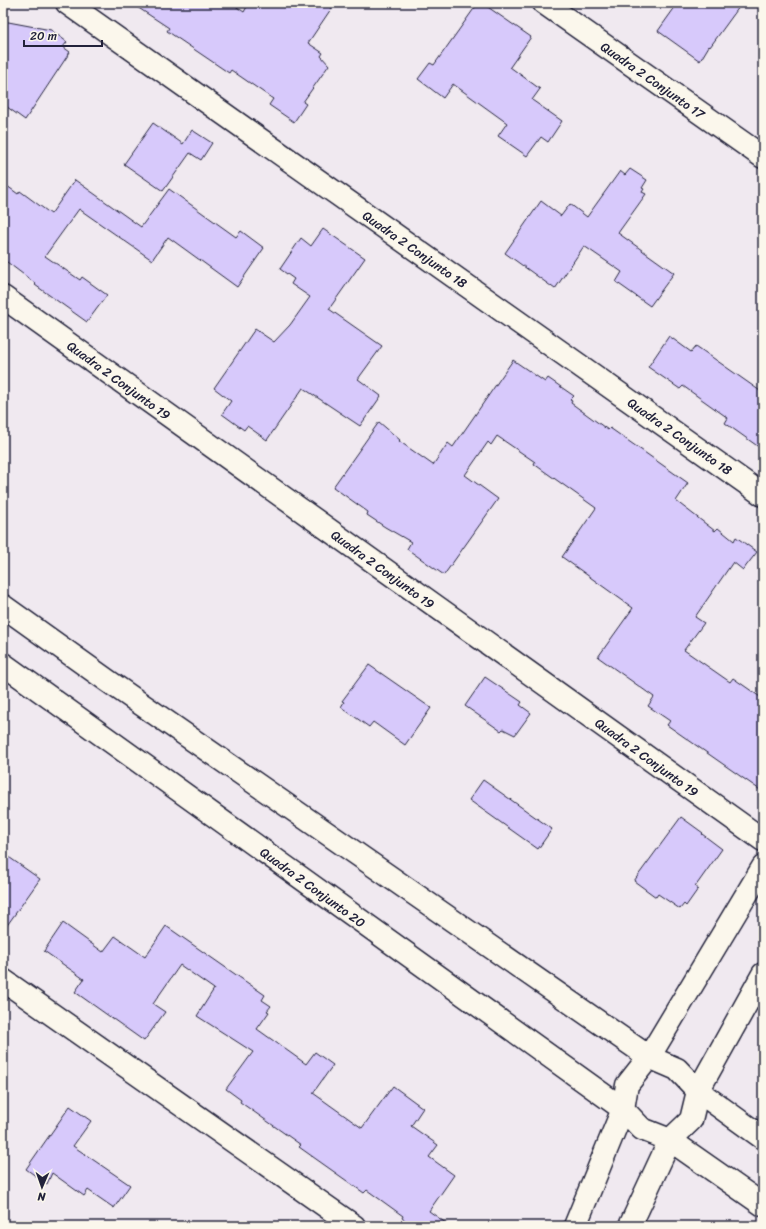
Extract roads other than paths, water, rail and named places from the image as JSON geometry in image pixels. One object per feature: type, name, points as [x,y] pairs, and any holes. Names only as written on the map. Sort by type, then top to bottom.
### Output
[{"type":"street","name":"Quadra 2 Conjunto 18","points":[[67,3],[763,495]]},
{"type":"street","name":"Quadra 2 Conjunto 17","points":[[544,3],[763,157]]},
{"type":"street","name":"Quadra 2 Conjunto 19","points":[[3,297],[763,840]]},
{"type":"street","points":[[3,606],[108,681],[649,1057],[677,1069],[698,1090],[763,1138]]},
{"type":"street","name":"Quadra 2 Conjunto 20","points":[[3,664],[623,1109]]},
{"type":"street","points":[[575,1226],[623,1109],[626,1085],[649,1057],[763,867]]},
{"type":"street","points":[[630,1226],[670,1140],[691,1120],[698,1090],[763,974]]},
{"type":"street","points":[[3,980],[354,1226]]},
{"type":"street","points":[[623,1109],[642,1129],[670,1140],[763,1205]]}]
